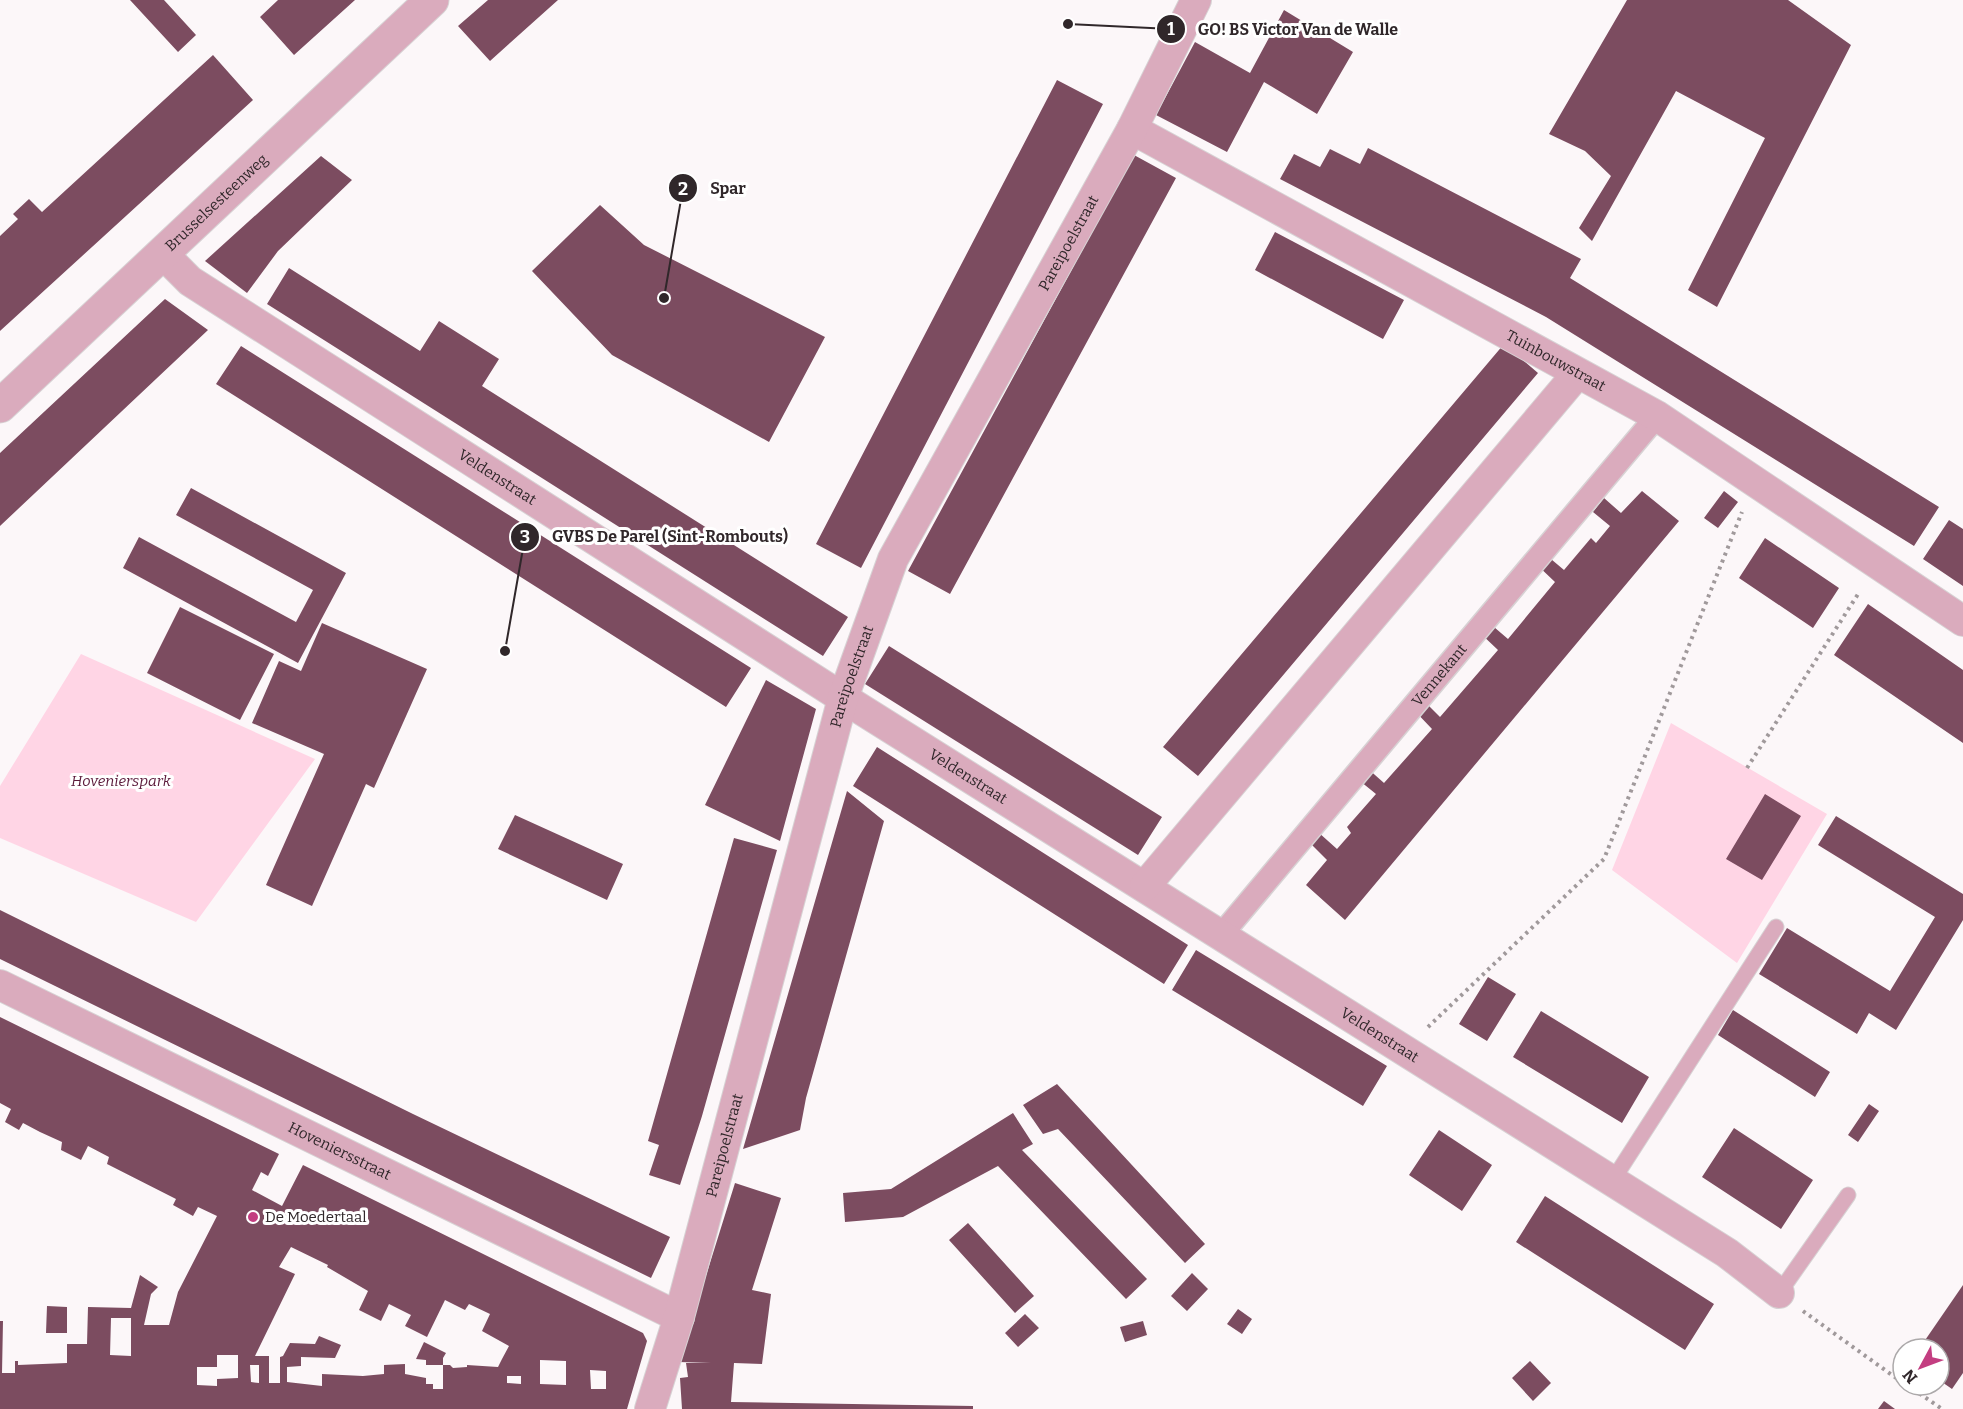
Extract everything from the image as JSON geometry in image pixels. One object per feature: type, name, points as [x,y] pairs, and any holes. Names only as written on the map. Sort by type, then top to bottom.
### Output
[{"type":"street","name":"Brusselsesteenweg","points":[[0,406],[432,0]]},
{"type":"street","name":"Pareipoelstraat","points":[[650,1409],[679,1317],[843,698],[893,559],[1132,129],[1196,0]]},
{"type":"street","name":"Tuinbouwstraat","points":[[1132,129],[1657,416],[1963,621]]},
{"type":"street","name":"Veldenstraat","points":[[162,253],[190,281],[843,698],[1222,934],[1611,1183],[1727,1253],[1779,1293]]},
{"type":"street","points":[[1145,886],[1577,374]]},
{"type":"street","name":"Vennekant","points":[[1222,934],[1657,416]]},
{"type":"street","name":"Hoveniersstraat","points":[[0,985],[679,1317]]},
{"type":"lane","points":[[1611,1183],[1776,927]]},
{"type":"lane","points":[[1779,1293],[1848,1195]]},
{"type":"path","points":[[1403,1050],[1604,859],[1754,482]]},
{"type":"path","points":[[1747,768],[1877,563]]},
{"type":"path","points":[[1779,1293],[1891,1374]]},
{"type":"path","points":[[1924,1397],[1942,1409]]},
{"type":"green space","name":"Hovenierspark","points":[[81,654],[315,759],[196,922],[0,838],[0,786]]},
{"type":"green space","points":[[1671,723],[1827,814],[1737,963],[1612,870]]},
{"type":"building","points":[[130,0],[164,0],[196,35],[178,52]]},
{"type":"building","points":[[278,0],[355,0],[294,55],[260,17]]},
{"type":"building","points":[[488,0],[558,0],[490,61],[458,26]]},
{"type":"building","points":[[1627,0],[1788,0],[1851,45],[1717,307],[1688,290],[1765,138],[1676,91],[1592,241],[1579,228],[1611,176],[1585,151],[1549,134]]},
{"type":"building","points":[[1284,10],[1353,52],[1317,114],[1264,82],[1227,152],[1156,115],[1195,42],[1250,73]]},
{"type":"building","points":[[213,55],[253,100],[0,331],[0,236],[18,219],[13,214],[29,199],[42,212]]},
{"type":"building","points":[[1057,80],[1103,104],[861,568],[816,544]]},
{"type":"building","points":[[1368,148],[1581,259],[1570,278],[1939,507],[1914,546],[1546,317],[1280,179],[1294,154],[1320,167],[1330,149],[1360,164]]},
{"type":"building","points":[[1134,155],[1176,178],[950,594],[908,571]]},
{"type":"building","points":[[321,156],[352,180],[278,251],[247,293],[205,261]]},
{"type":"building","points":[[600,205],[644,245],[825,337],[769,442],[612,355],[532,271]]},
{"type":"building","points":[[1275,232],[1404,300],[1383,339],[1255,270]]},
{"type":"building","points":[[289,268],[420,351],[439,321],[499,359],[482,386],[848,617],[823,656],[267,304]]},
{"type":"building","points":[[165,299],[208,330],[0,526],[0,453]]},
{"type":"building","points":[[1504,344],[1538,373],[1198,776],[1163,747]]},
{"type":"building","points":[[241,346],[751,668],[726,707],[216,384]]},
{"type":"building","points":[[191,488],[346,573],[298,663],[123,568],[139,537],[296,622],[313,590],[176,515]]},
{"type":"building","points":[[1642,491],[1679,521],[1345,920],[1306,885],[1327,860],[1308,841],[1318,832],[1337,849],[1351,833],[1347,827],[1376,794],[1355,777],[1366,767],[1384,783],[1432,729],[1413,709],[1423,700],[1440,717],[1498,650],[1479,632],[1487,621],[1508,639],[1555,582],[1535,563],[1545,554],[1564,570],[1591,538],[1596,543],[1610,526],[1593,512],[1604,498],[1621,513]]},
{"type":"building","points":[[1724,491],[1738,502],[1718,528],[1704,518]]},
{"type":"building","points":[[1949,520],[1963,529],[1963,586],[1923,559]]},
{"type":"building","points":[[1765,538],[1839,588],[1813,628],[1739,578]]},
{"type":"building","points":[[1868,604],[1963,670],[1963,743],[1834,655]]},
{"type":"building","points":[[180,607],[274,654],[240,720],[147,673]]},
{"type":"building","points":[[322,623],[427,669],[374,788],[366,784],[312,906],[266,885],[324,754],[252,723],[279,661],[301,671]]},
{"type":"building","points":[[889,646],[1162,817],[1138,855],[865,684]]},
{"type":"building","points":[[766,680],[816,709],[780,841],[705,805]]},
{"type":"building","points":[[877,747],[1188,945],[1164,984],[853,786]]},
{"type":"building","points":[[847,791],[884,821],[806,1098],[800,1130],[743,1149]]},
{"type":"building","points":[[1765,794],[1801,816],[1762,880],[1726,859]]},
{"type":"building","points":[[515,815],[623,864],[607,900],[498,849]]},
{"type":"building","points":[[1836,816],[1963,894],[1963,920],[1896,1030],[1869,1013],[1857,1034],[1759,974],[1787,928],[1890,991],[1935,917],[1818,845]]},
{"type":"building","points":[[734,838],[777,850],[702,1116],[680,1185],[649,1175],[659,1145],[648,1141]]},
{"type":"building","points":[[0,910],[413,1114],[670,1237],[651,1278],[0,959]]},
{"type":"building","points":[[1196,950],[1387,1066],[1363,1106],[1172,990]]},
{"type":"building","points":[[1488,977],[1516,994],[1487,1041],[1459,1024]]},
{"type":"building","points":[[1733,1010],[1830,1072],[1815,1097],[1718,1035]]},
{"type":"building","points":[[1541,1011],[1649,1077],[1622,1123],[1513,1057]]},
{"type":"building","points":[[0,1017],[279,1154],[268,1176],[261,1172],[252,1190],[282,1206],[303,1165],[643,1333],[647,1341],[627,1409],[0,1409],[0,1321],[3,1321],[2,1373],[15,1373],[15,1361],[18,1361],[18,1365],[67,1363],[67,1344],[87,1344],[88,1307],[131,1308],[140,1275],[158,1287],[151,1294],[144,1325],[169,1325],[178,1292],[217,1216],[198,1207],[193,1216],[173,1205],[176,1199],[107,1164],[109,1157],[88,1146],[81,1160],[61,1150],[62,1142],[23,1123],[19,1130],[5,1122],[11,1109],[0,1103]],"holes":[[[291,1247],[328,1265],[327,1267],[368,1291],[359,1310],[381,1321],[389,1304],[411,1315],[405,1326],[427,1337],[445,1300],[465,1310],[469,1304],[490,1314],[482,1331],[509,1346],[498,1367],[467,1365],[467,1367],[453,1368],[450,1365],[443,1365],[443,1389],[433,1389],[433,1384],[426,1384],[426,1378],[405,1374],[405,1364],[384,1365],[384,1374],[363,1376],[322,1374],[322,1386],[287,1382],[287,1367],[301,1366],[301,1357],[335,1358],[341,1345],[319,1336],[315,1344],[290,1343],[283,1356],[280,1357],[280,1383],[269,1383],[269,1356],[255,1356],[295,1274],[279,1267]],[[111,1318],[131,1318],[131,1356],[110,1355]],[[217,1355],[238,1355],[238,1378],[217,1379],[217,1386],[197,1385],[197,1367],[217,1367]],[[540,1360],[566,1361],[566,1385],[540,1384]],[[250,1365],[259,1365],[259,1383],[251,1382]],[[590,1370],[606,1371],[606,1389],[591,1389]],[[507,1376],[521,1376],[521,1384],[507,1383]]]},
{"type":"building","points":[[1057,1084],[1205,1244],[1185,1263],[1058,1129],[1043,1134],[1023,1105]]},
{"type":"building","points":[[1869,1104],[1879,1111],[1858,1142],[1848,1135]]},
{"type":"building","points":[[1013,1113],[1033,1144],[1022,1150],[1147,1279],[1126,1299],[998,1166],[903,1217],[845,1222],[843,1193],[891,1189]]},
{"type":"building","points":[[1734,1128],[1813,1180],[1781,1229],[1702,1177]]},
{"type":"building","points":[[1439,1130],[1492,1165],[1462,1211],[1409,1175]]},
{"type":"building","points":[[735,1183],[781,1198],[752,1290],[771,1294],[762,1364],[734,1363],[731,1402],[973,1406],[973,1409],[682,1409],[680,1378],[688,1377],[686,1363],[711,1363],[679,1362]]},
{"type":"building","points":[[1545,1196],[1714,1304],[1685,1350],[1516,1242]]},
{"type":"building","points":[[968,1223],[1034,1296],[1015,1313],[949,1240]]},
{"type":"building","points":[[1192,1273],[1208,1289],[1187,1311],[1171,1296]]},
{"type":"building","points":[[1963,1285],[1963,1373],[1952,1389],[1951,1337],[1927,1337]]},
{"type":"building","points":[[47,1306],[67,1307],[67,1333],[46,1333]]},
{"type":"building","points":[[1238,1309],[1252,1319],[1242,1334],[1227,1324]]},
{"type":"building","points":[[1025,1314],[1039,1328],[1018,1347],[1005,1333]]},
{"type":"building","points":[[1143,1321],[1147,1335],[1125,1342],[1120,1327]]},
{"type":"building","points":[[424,1342],[446,1353],[443,1365],[426,1365],[426,1360],[416,1359]]},
{"type":"building","points":[[1530,1361],[1551,1383],[1533,1401],[1512,1378]]},
{"type":"building","points":[[1884,1401],[1895,1409],[1878,1409]]},
{"type":"place","name":"GO! BS Victor Van de Walle","points":[[1068,24]]},
{"type":"place","name":"Spar","points":[[664,298]]},
{"type":"place","name":"GVBS De Parel (Sint-Rombouts)","points":[[505,651]]},
{"type":"place","name":"De Moedertaal","points":[[253,1217]]}]
